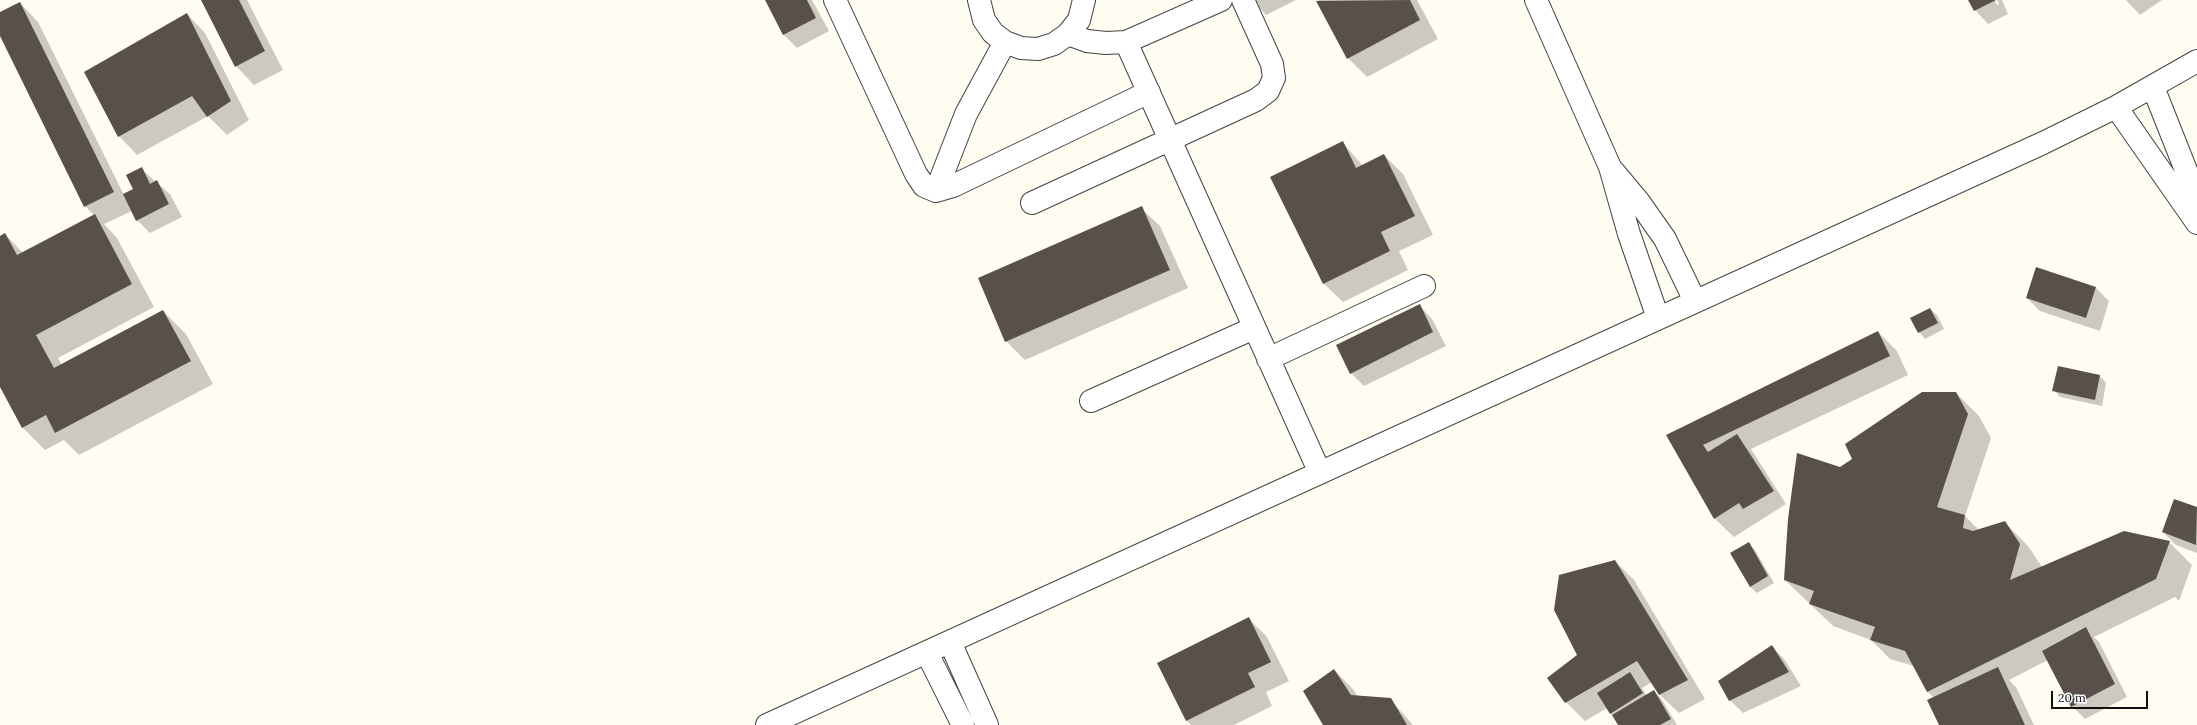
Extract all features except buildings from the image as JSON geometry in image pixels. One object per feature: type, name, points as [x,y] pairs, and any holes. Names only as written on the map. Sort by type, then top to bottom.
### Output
[{"type":"street","points":[[836,0],[916,174],[924,186],[936,191],[953,186],[1149,92]]},
{"type":"street","points":[[979,0],[984,20],[993,32],[1005,42],[1021,48],[1038,49],[1054,44],[1068,34],[1079,20],[1084,0]]},
{"type":"street","points":[[1068,34],[1087,41],[1106,43],[1126,42],[1221,0]]},
{"type":"street","points":[[1032,203],[1170,138],[1256,100],[1268,91],[1274,78],[1272,64],[1243,0]]},
{"type":"street","points":[[1536,0],[1610,167],[1628,234],[1658,318]]},
{"type":"street","points":[[936,191],[966,114],[1005,42]]},
{"type":"street","points":[[1126,42],[1320,473]]},
{"type":"street","points":[[767,725],[2043,143],[2153,87],[2197,61]]},
{"type":"street","points":[[2153,87],[2197,198]]},
{"type":"street","points":[[2116,106],[2197,223]]},
{"type":"street","points":[[1610,167],[1640,202],[1665,239],[1695,301]]},
{"type":"street","points":[[1268,359],[1424,286]]},
{"type":"street","points":[[1091,401],[1254,328]]},
{"type":"street","points":[[950,642],[987,725]]},
{"type":"street","points":[[927,653],[964,725]]}]
